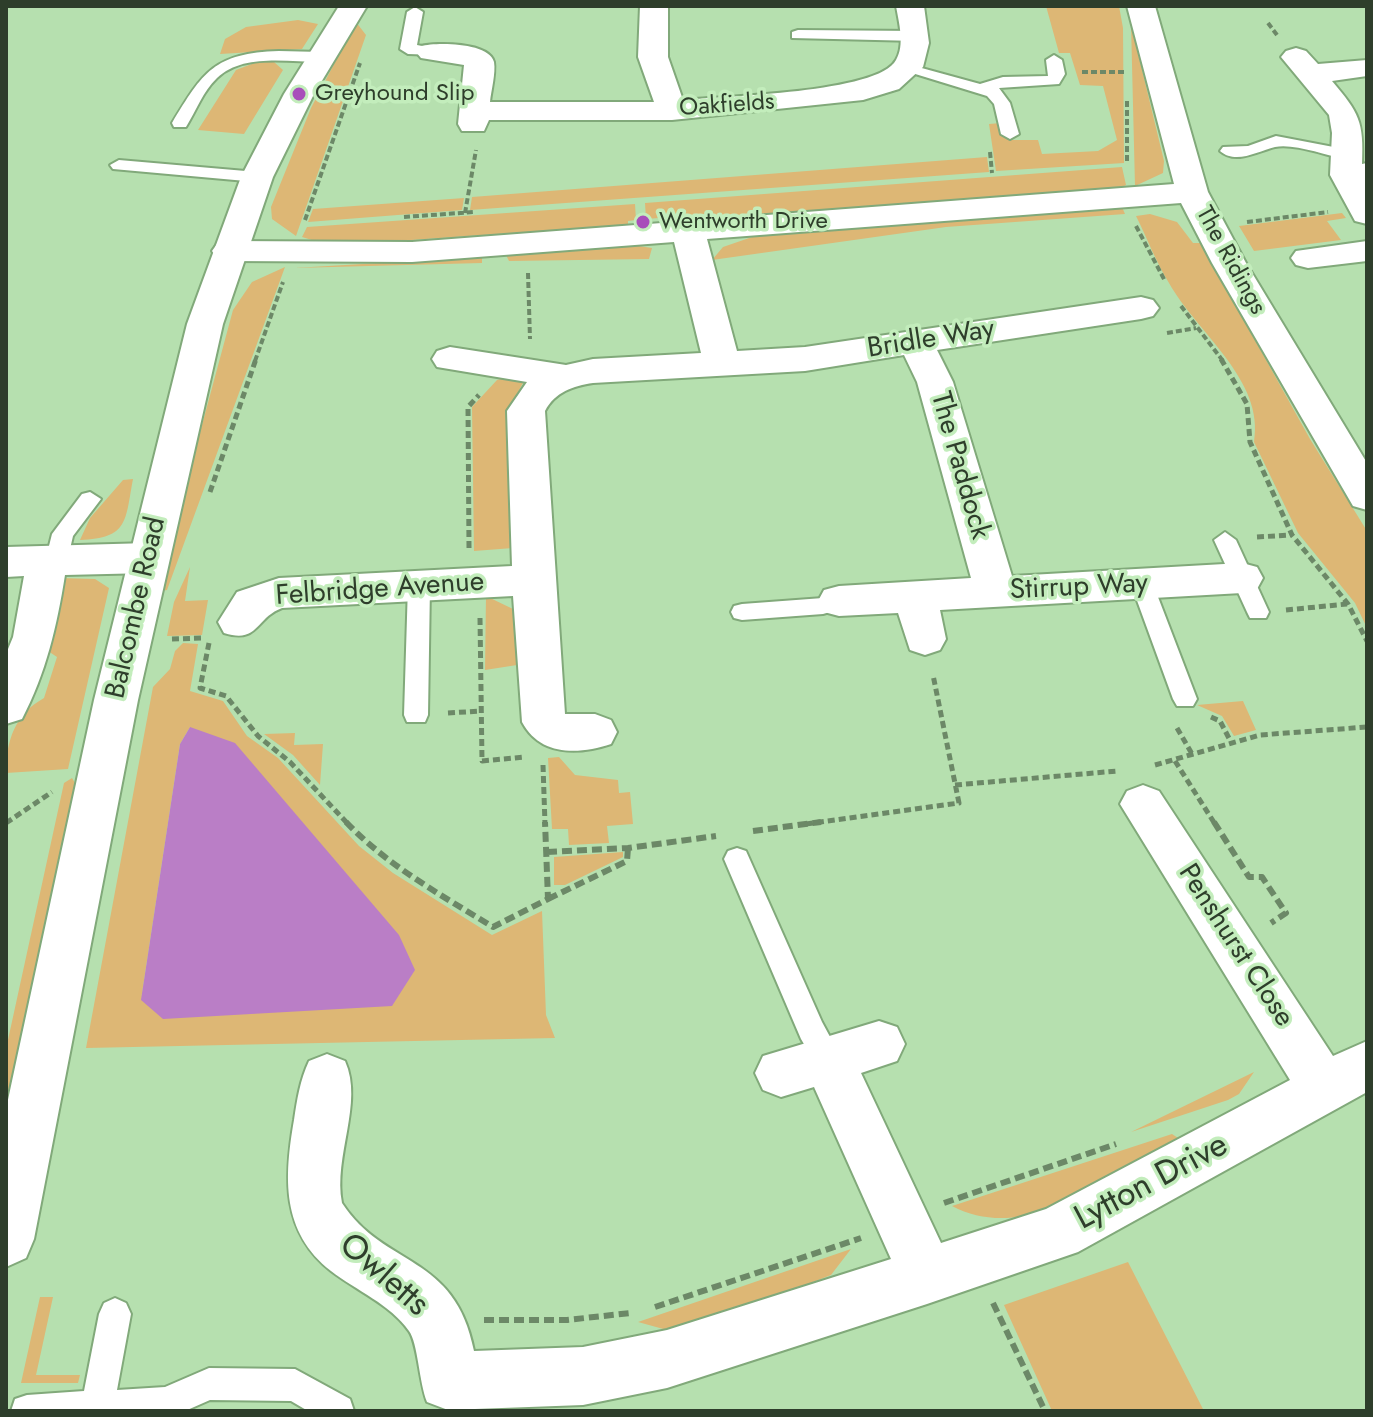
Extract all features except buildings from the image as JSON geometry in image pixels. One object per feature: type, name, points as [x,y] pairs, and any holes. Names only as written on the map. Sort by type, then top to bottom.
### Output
[{"type":"street","name":"Balcombe Road","points":[[6,1239],[129,643],[188,389],[229,251],[257,177],[321,57],[353,6]]},
{"type":"street","points":[[654,6],[653,57],[672,111]]},
{"type":"street","points":[[907,69],[917,53],[917,36],[910,6]]},
{"type":"street","name":"The Ridings","points":[[1141,6],[1192,192],[1210,227],[1355,453],[1367,496]]},
{"type":"street","points":[[431,52],[466,54],[479,62],[474,127]]},
{"type":"street","points":[[1365,68],[1304,65],[1344,114],[1352,168],[1365,211]]},
{"type":"street","name":"Oakfields","points":[[474,127],[852,94],[884,85],[907,69]]},
{"type":"street","points":[[229,251],[298,238],[412,252],[1192,192]]},
{"type":"street","points":[[451,357],[547,374],[721,364],[716,333],[688,230]]},
{"type":"street","points":[[1308,258],[1367,251]]},
{"type":"street","name":"Bridle Way","points":[[721,364],[805,359],[1148,303]]},
{"type":"street","name":"The Paddock","points":[[915,342],[935,382],[996,592]]},
{"type":"street","points":[[547,374],[526,411],[533,580],[544,722],[558,733],[595,732]]},
{"type":"street","points":[[6,562],[149,558]]},
{"type":"street","points":[[6,707],[34,637],[52,562]]},
{"type":"street","name":"Felbridge Avenue","points":[[239,622],[252,603],[279,593],[533,580]]},
{"type":"street","name":"Stirrup Way","points":[[839,601],[1142,584],[1250,595]]},
{"type":"street","points":[[916,597],[925,639]]},
{"type":"street","name":"Penshurst Close","points":[[1138,780],[1346,1077]]},
{"type":"street","points":[[879,1044],[804,1066],[950,1269]]},
{"type":"street","name":"Lytton Drive","points":[[667,1359],[1058,1233],[1346,1077]]},
{"type":"street","name":"Owletts","points":[[327,1078],[313,1189],[316,1207],[340,1241],[429,1309],[440,1330],[447,1396],[583,1376],[667,1359]]},
{"type":"lane","points":[[415,12],[408,49],[431,52]]},
{"type":"lane","points":[[798,35],[917,36]]},
{"type":"lane","points":[[180,123],[209,76],[220,67],[252,58],[321,57]]},
{"type":"lane","points":[[983,88],[1003,82],[1053,81],[1056,67]]},
{"type":"lane","points":[[907,69],[983,88],[1000,97],[1010,134]]},
{"type":"lane","points":[[1229,151],[1259,149],[1276,141],[1352,168]]},
{"type":"lane","points":[[119,165],[257,177]]},
{"type":"lane","points":[[52,562],[63,534],[90,499]]},
{"type":"lane","points":[[1225,540],[1250,595]]},
{"type":"lane","points":[[1142,584],[1194,706]]},
{"type":"lane","points":[[416,715],[419,585]]},
{"type":"lane","points":[[742,612],[823,606],[839,601]]},
{"type":"lane","points":[[732,847],[811,1030],[804,1066]]},
{"type":"lane","points":[[97,1409],[115,1314]]},
{"type":"lane","points":[[27,1411],[166,1403],[209,1384],[295,1385],[338,1411]]},
{"type":"path","points":[[209,495],[361,61]]},
{"type":"path","points":[[1056,67],[1127,72]]},
{"type":"path","points":[[465,213],[474,127]]},
{"type":"path","points":[[1112,165],[1127,164],[1132,197],[1131,215],[1148,303]]},
{"type":"path","points":[[977,175],[1007,172]]},
{"type":"path","points":[[392,218],[481,211]]},
{"type":"path","points":[[1210,227],[1365,211]]},
{"type":"path","points":[[298,238],[318,224]]},
{"type":"path","points":[[528,262],[547,374]]},
{"type":"path","points":[[1179,302],[1222,360],[1247,401],[1252,425],[1250,442],[1292,535],[1348,604],[1367,641]]},
{"type":"path","points":[[1250,595],[1348,604]]},
{"type":"path","points":[[129,643],[209,638],[200,688],[226,696],[258,736],[290,762],[368,845],[409,876],[493,927],[627,861],[628,848]]},
{"type":"path","points":[[750,831],[959,803],[925,639]]},
{"type":"path","points":[[1194,706],[1220,721],[1232,744]]},
{"type":"path","points":[[449,713],[481,711]]},
{"type":"path","points":[[955,785],[1138,780],[1260,735],[1367,727]]},
{"type":"path","points":[[542,755],[548,899]]},
{"type":"path","points":[[6,823],[61,785]]},
{"type":"path","points":[[546,852],[732,847]]},
{"type":"path","points":[[950,1269],[1045,1411]]},
{"type":"shaded area","points":[[1046,6],[1119,6],[1123,28],[1124,163],[996,171],[989,124],[1001,123],[1008,140],[1038,140],[1042,154],[1098,151],[1117,140],[1103,86],[1080,85],[1070,53],[1059,53]]},
{"type":"shaded area","points":[[298,20],[318,24],[302,49],[220,54],[225,39],[246,27]]},
{"type":"shaded area","points":[[356,22],[366,35],[296,236],[272,219],[271,207],[311,108]]},
{"type":"shaded area","points":[[1131,24],[1164,161],[1163,173],[1135,186]]},
{"type":"shaded area","points":[[257,62],[274,62],[283,70],[244,134],[198,130],[236,70]]},
{"type":"shaded area","points":[[987,157],[989,172],[470,210],[472,197]]},
{"type":"shaded area","points":[[1122,167],[1126,185],[1120,188],[659,223],[659,218],[646,219],[645,203]]},
{"type":"shaded area","points":[[464,198],[462,210],[308,222],[313,209]]},
{"type":"shaded area","points":[[635,204],[636,220],[628,221],[628,225],[382,242],[315,241],[302,237],[307,227]]},
{"type":"shaded area","points":[[1122,207],[1125,214],[946,227],[712,260],[723,247],[755,236]]},
{"type":"shaded area","points":[[1342,213],[1346,218],[1327,221],[1341,240],[1254,251],[1239,226]]},
{"type":"shaded area","points":[[1150,214],[1177,222],[1193,243],[1201,243],[1310,439],[1367,531],[1367,628],[1355,603],[1298,533],[1254,442],[1255,419],[1239,378],[1181,302],[1136,216]]},
{"type":"shaded area","points":[[632,245],[652,248],[649,259],[509,261],[506,255]]},
{"type":"shaded area","points":[[482,257],[482,263],[294,268]]},
{"type":"shaded area","points":[[285,267],[167,590],[162,591],[161,577],[233,310],[252,282]]},
{"type":"shaded area","points":[[520,379],[523,383],[512,403],[507,432],[513,548],[474,551],[472,407],[497,380]]},
{"type":"shaded area","points":[[133,479],[126,516],[116,531],[96,539],[80,540],[90,518],[123,480]]},
{"type":"shaded area","points":[[190,567],[185,601],[208,600],[202,635],[167,636],[174,602]]},
{"type":"shaded area","points":[[59,578],[95,579],[109,588],[68,769],[6,773],[10,739],[19,720],[44,698],[57,657],[45,649]]},
{"type":"shaded area","points":[[486,596],[513,609],[517,665],[485,670]]},
{"type":"shaded area","points":[[183,643],[198,644],[190,691],[223,701],[247,736],[278,758],[359,846],[393,873],[492,935],[542,911],[546,1015],[555,1038],[86,1048],[153,687],[170,669],[175,651]],"holes":[[[190,727],[141,1000],[180,744]]]},
{"type":"shaded area","points":[[1243,701],[1256,730],[1234,736],[1222,716],[1197,705]]},
{"type":"shaded area","points":[[190,727],[235,743],[399,935],[415,970],[392,1006],[163,1019],[141,1000],[180,744]]},
{"type":"shaded area","points":[[295,733],[294,745],[323,744],[320,785],[293,755],[264,734]]},
{"type":"shaded area","points":[[559,757],[575,775],[618,780],[619,793],[630,792],[633,824],[607,826],[609,843],[569,845],[568,829],[552,829],[548,758]]},
{"type":"shaded area","points":[[72,778],[75,783],[6,1104],[6,1049],[64,783]]},
{"type":"shaded area","points":[[623,852],[623,857],[565,885],[554,885],[554,857]]},
{"type":"shaded area","points":[[1254,1072],[1239,1094],[1228,1100],[1131,1132]]},
{"type":"shaded area","points":[[1172,1134],[1178,1138],[1127,1171],[1070,1202],[1040,1212],[1010,1218],[981,1216],[952,1206]]},
{"type":"shaded area","points":[[851,1249],[831,1275],[808,1284],[667,1330],[638,1322]]},
{"type":"shaded area","points":[[1128,1262],[1204,1411],[1052,1411],[1004,1305]]},
{"type":"shaded area","points":[[40,1297],[53,1297],[36,1375],[80,1375],[78,1383],[21,1383]]},
{"type":"place","name":"Greyhound Slip","points":[[299,94]]},
{"type":"place","name":"Wentworth Drive","points":[[643,222]]}]
